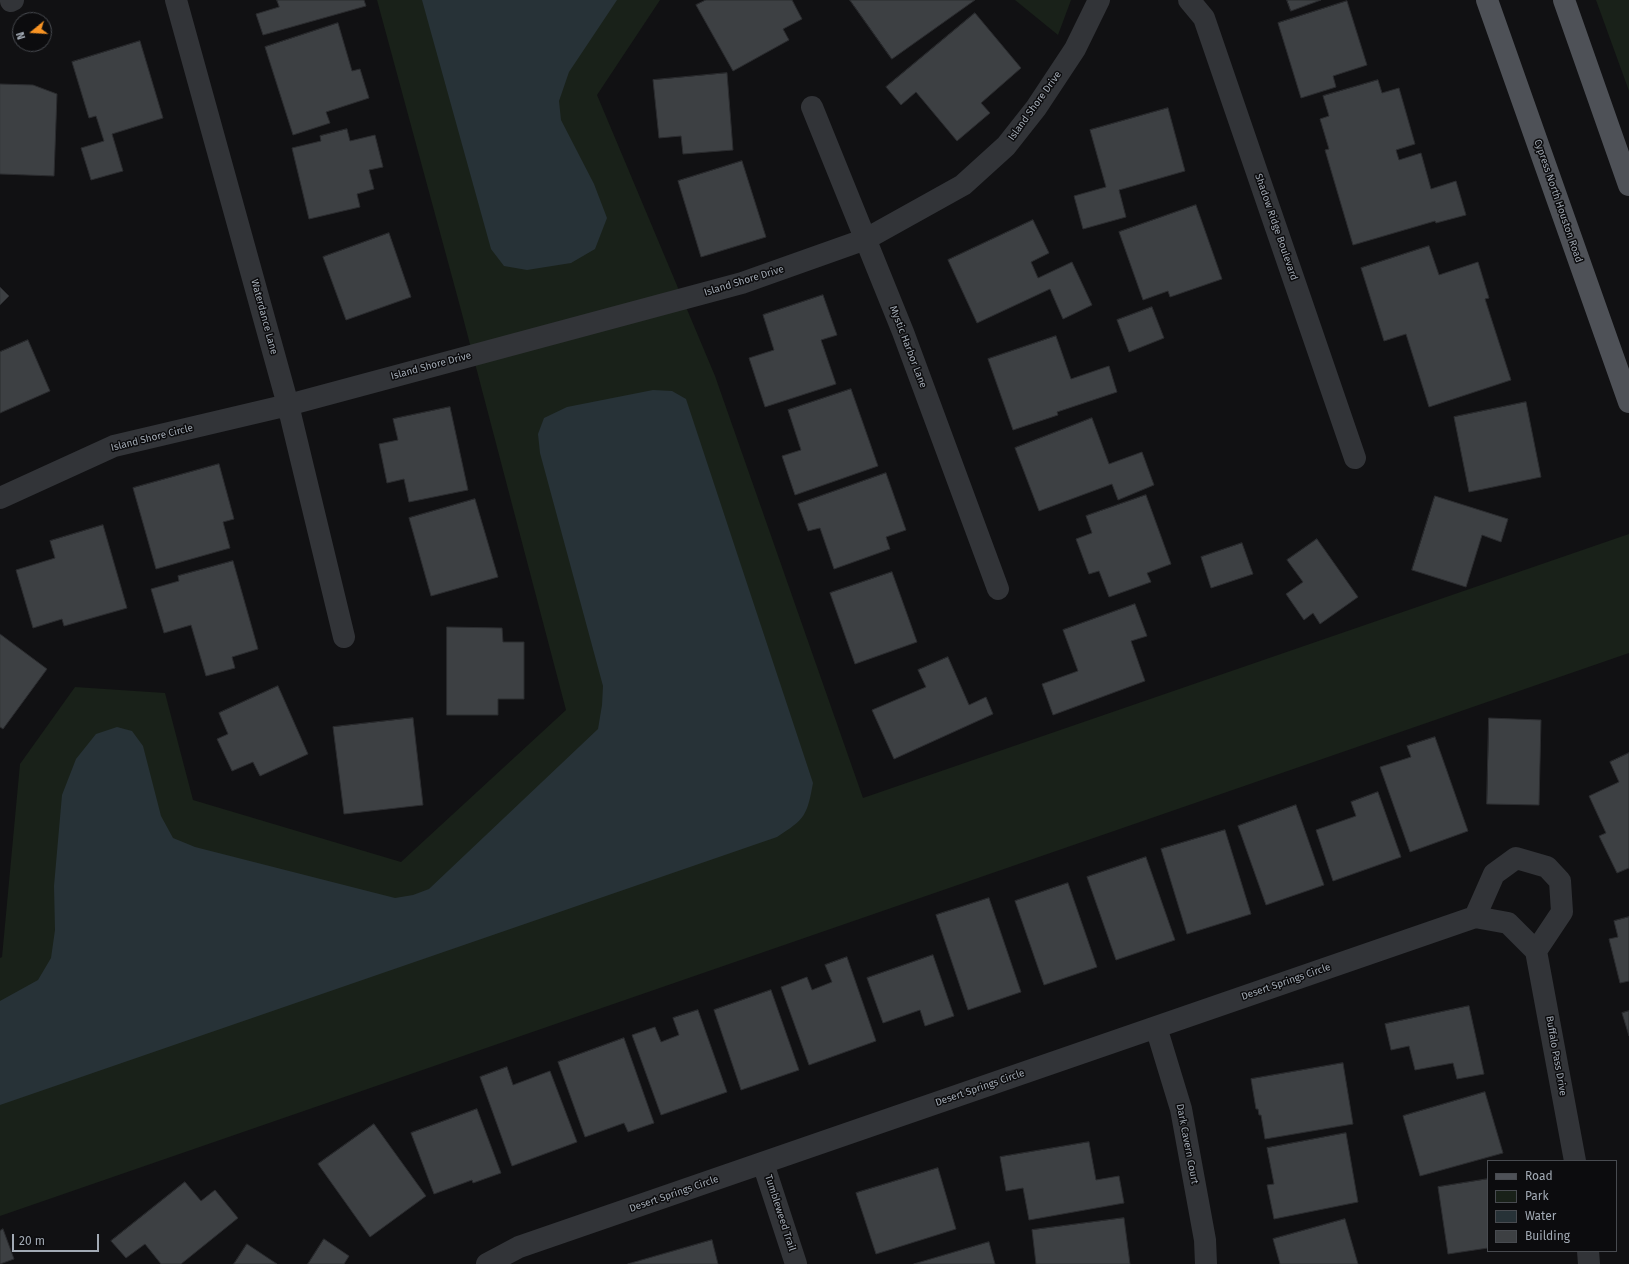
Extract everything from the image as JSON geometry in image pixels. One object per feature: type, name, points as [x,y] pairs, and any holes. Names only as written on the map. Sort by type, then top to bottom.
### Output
[{"type":"main road","name":"Cypress North Houston Road","points":[[1488,0],[1629,402]]},
{"type":"main road","points":[[1564,0],[1629,185]]},
{"type":"street","name":"Waterdance Lane","points":[[176,0],[288,405],[344,637]]},
{"type":"street","name":"Island Shore Drive","points":[[288,405],[742,283],[866,239],[963,185],[1006,146],[1036,108],[1076,49],[1099,0]]},
{"type":"street","name":"Shadow Ridge Boulevard","points":[[1189,0],[1204,18],[1355,458]]},
{"type":"street","name":"Mystic Harbor Lane","points":[[812,107],[903,332],[998,589]]},
{"type":"street","name":"Island Shore Circle","points":[[0,498],[114,446],[288,405]]},
{"type":"street","points":[[1475,917],[1494,874],[1516,858],[1548,867],[1560,881],[1562,912],[1536,951]]},
{"type":"street","name":"Desert Springs Circle","points":[[487,1264],[519,1247],[1475,917],[1508,923],[1536,951]]},
{"type":"street","name":"Buffalo Pass Drive","points":[[1536,951],[1575,1160]]},
{"type":"street","name":"Dark Cavern Court","points":[[1156,1027],[1181,1109],[1205,1240],[1206,1264]]},
{"type":"street","name":"Tumbleweed Trail","points":[[763,1163],[796,1264]]},
{"type":"street","points":[[1588,1252],[1589,1264]]},
{"type":"green space","points":[[377,0],[660,0],[597,95],[715,376],[863,798],[1629,534],[1629,653],[0,1216],[0,958],[2,957],[20,764],[75,687],[165,693],[193,800],[401,862],[566,710],[461,310]]},
{"type":"green space","points":[[1015,0],[1071,0],[1058,35]]},
{"type":"green space","points":[[1596,0],[1629,0],[1629,91]]},
{"type":"water","points":[[422,0],[617,0],[569,72],[559,101],[561,120],[594,184],[607,218],[595,249],[571,263],[527,270],[504,266],[491,249]]},
{"type":"water","points":[[653,390],[672,391],[686,399],[813,783],[809,803],[799,821],[777,837],[0,1105],[0,1001],[38,980],[51,958],[55,930],[54,886],[62,795],[76,759],[96,734],[117,727],[132,731],[143,746],[161,816],[173,838],[195,847],[395,898],[413,895],[429,889],[598,729],[602,705],[603,686],[540,453],[538,434],[544,418],[567,407]]},
{"type":"building","points":[[277,0],[364,0],[366,6],[263,35],[256,14],[279,7]]},
{"type":"building","points":[[706,0],[792,0],[802,19],[783,29],[789,40],[733,71],[696,5]]},
{"type":"building","points":[[850,0],[975,0],[892,59]]},
{"type":"building","points":[[1287,0],[1321,0],[1291,11]]},
{"type":"building","points":[[1347,1],[1367,65],[1333,76],[1336,87],[1301,98],[1278,23]]},
{"type":"building","points":[[975,13],[1021,68],[981,103],[990,113],[957,141],[916,92],[901,105],[886,87]]},
{"type":"building","points":[[338,23],[352,71],[360,69],[369,98],[326,112],[330,123],[293,135],[265,47]]},
{"type":"building","points":[[140,41],[163,118],[112,134],[123,171],[91,180],[81,148],[104,141],[96,116],[89,118],[72,62]]},
{"type":"building","points":[[727,73],[733,150],[683,154],[681,136],[659,138],[653,80]]},
{"type":"building","points":[[1378,80],[1382,93],[1399,88],[1415,144],[1396,150],[1399,160],[1421,153],[1431,189],[1456,181],[1466,215],[1436,223],[1435,221],[1353,245],[1325,150],[1329,149],[1320,119],[1329,116],[1323,96]]},
{"type":"building","points":[[0,84],[33,85],[57,94],[54,176],[0,174]]},
{"type":"building","points":[[1168,108],[1185,171],[1119,190],[1126,217],[1083,229],[1074,196],[1106,187],[1090,130]]},
{"type":"building","points":[[347,129],[350,141],[375,135],[383,167],[369,170],[374,189],[357,194],[360,207],[309,219],[292,148],[321,141],[320,136]]},
{"type":"building","points":[[742,161],[766,237],[701,257],[678,181]]},
{"type":"building","points":[[1196,205],[1222,279],[1170,297],[1168,291],[1143,300],[1119,232]]},
{"type":"building","points":[[1033,220],[1049,253],[1031,262],[1038,278],[1072,262],[1092,305],[1063,319],[1050,289],[977,323],[948,260]]},
{"type":"building","points":[[389,233],[411,297],[346,320],[323,257]]},
{"type":"building","points":[[1429,246],[1439,275],[1478,262],[1489,298],[1485,299],[1511,380],[1429,407],[1406,334],[1384,341],[1361,268]]},
{"type":"building","points":[[0,287],[9,296],[0,305]]},
{"type":"building","points":[[823,295],[837,335],[821,340],[836,384],[765,407],[749,358],[774,350],[763,315]]},
{"type":"building","points":[[1152,307],[1164,338],[1129,352],[1117,320]]},
{"type":"building","points":[[1056,336],[1071,379],[1109,366],[1117,392],[1057,412],[1058,415],[1013,430],[988,359]]},
{"type":"building","points":[[28,340],[50,391],[0,413],[0,352]]},
{"type":"building","points":[[851,389],[878,466],[795,495],[782,456],[801,450],[788,410]]},
{"type":"building","points":[[1526,402],[1541,477],[1469,492],[1454,417]]},
{"type":"building","points":[[450,407],[468,490],[409,502],[404,479],[387,483],[379,444],[398,440],[393,419]]},
{"type":"building","points":[[1092,418],[1109,464],[1142,452],[1154,485],[1118,500],[1112,484],[1039,511],[1015,448]]},
{"type":"building","points":[[219,464],[234,519],[223,522],[230,548],[156,569],[133,488]]},
{"type":"building","points":[[886,473],[906,530],[886,537],[890,549],[834,569],[820,528],[808,531],[798,504]]},
{"type":"building","points":[[1146,495],[1171,564],[1147,573],[1151,582],[1109,597],[1099,571],[1089,574],[1076,539],[1092,533],[1086,516]]},
{"type":"building","points":[[1435,496],[1508,519],[1501,542],[1482,535],[1466,587],[1412,570]]},
{"type":"building","points":[[475,499],[498,577],[431,596],[409,518]]},
{"type":"building","points":[[103,525],[127,608],[64,626],[62,619],[33,628],[16,570],[55,558],[50,541]]},
{"type":"building","points":[[1317,539],[1358,597],[1320,624],[1313,613],[1304,620],[1286,594],[1303,582],[1287,560]]},
{"type":"building","points":[[1242,543],[1253,574],[1211,588],[1201,557]]},
{"type":"building","points":[[233,561],[258,649],[232,657],[235,668],[206,676],[191,625],[164,633],[151,589],[179,581],[178,576]]},
{"type":"building","points":[[892,572],[917,642],[855,664],[830,593]]},
{"type":"building","points":[[1135,604],[1147,636],[1131,641],[1145,681],[1053,715],[1042,684],[1078,671],[1063,630]]},
{"type":"building","points":[[447,627],[502,628],[503,642],[524,642],[524,699],[498,699],[498,715],[447,715]]},
{"type":"building","points":[[0,634],[47,669],[3,729],[0,727]]},
{"type":"building","points":[[948,657],[969,705],[986,697],[993,714],[894,759],[872,710],[926,687],[918,670]]},
{"type":"building","points":[[278,686],[308,754],[260,776],[253,762],[232,771],[217,739],[228,734],[219,713]]},
{"type":"building","points":[[413,718],[423,805],[344,814],[333,727]]},
{"type":"building","points":[[1489,718],[1541,720],[1539,805],[1487,804]]},
{"type":"building","points":[[1435,737],[1468,831],[1410,852],[1380,767],[1411,757],[1407,746]]},
{"type":"building","points":[[1629,753],[1629,868],[1617,873],[1599,836],[1606,833],[1589,796],[1619,782],[1610,762]]},
{"type":"building","points":[[1378,792],[1401,857],[1333,881],[1316,830],[1356,816],[1351,802]]},
{"type":"building","points":[[1296,805],[1324,885],[1266,905],[1238,826]]},
{"type":"building","points":[[1225,830],[1251,914],[1187,934],[1161,849]]},
{"type":"building","points":[[1146,857],[1175,940],[1116,960],[1087,877]]},
{"type":"building","points":[[1068,883],[1097,967],[1044,985],[1015,901]]},
{"type":"building","points":[[989,898],[1021,992],[968,1010],[936,915]]},
{"type":"building","points":[[1629,917],[1629,981],[1620,983],[1609,939],[1618,937],[1614,921]]},
{"type":"building","points":[[933,955],[954,1016],[925,1026],[920,1010],[883,1023],[867,978]]},
{"type":"building","points":[[847,957],[876,1041],[809,1065],[781,987],[807,977],[812,990],[832,982],[825,965]]},
{"type":"building","points":[[771,990],[799,1070],[741,1090],[714,1010]]},
{"type":"building","points":[[1469,1006],[1484,1074],[1457,1079],[1453,1063],[1415,1070],[1409,1046],[1391,1050],[1385,1024]]},
{"type":"building","points":[[698,1010],[727,1092],[661,1115],[632,1035],[655,1027],[661,1042],[679,1035],[673,1018]]},
{"type":"building","points":[[1629,1011],[1629,1036],[1622,1013]]},
{"type":"building","points":[[624,1038],[654,1123],[628,1132],[624,1123],[585,1137],[558,1062]]},
{"type":"building","points":[[1343,1063],[1353,1124],[1265,1139],[1261,1115],[1259,1115],[1258,1109],[1256,1109],[1251,1079]]},
{"type":"building","points":[[507,1067],[513,1085],[550,1071],[577,1142],[512,1166],[480,1077]]},
{"type":"building","points":[[1485,1092],[1503,1153],[1420,1176],[1403,1116]]},
{"type":"building","points":[[477,1109],[501,1173],[473,1183],[472,1180],[434,1194],[411,1133]]},
{"type":"building","points":[[374,1124],[426,1196],[370,1237],[318,1164]]},
{"type":"building","points":[[1346,1133],[1358,1202],[1274,1219],[1267,1185],[1274,1184],[1267,1148]]},
{"type":"building","points":[[1089,1142],[1096,1180],[1119,1176],[1124,1203],[1029,1220],[1023,1188],[1006,1191],[1000,1157]]},
{"type":"building","points":[[938,1168],[956,1229],[876,1254],[856,1193]]},
{"type":"building","points":[[1487,1179],[1487,1248],[1448,1254],[1438,1187]]},
{"type":"building","points":[[185,1182],[201,1201],[215,1190],[238,1218],[181,1264],[161,1264],[145,1244],[126,1258],[111,1241]]},
{"type":"building","points":[[1124,1218],[1130,1264],[1036,1264],[1032,1230]]},
{"type":"building","points":[[1345,1219],[1358,1264],[1280,1264],[1273,1239]]},
{"type":"building","points":[[3,1229],[14,1259],[0,1264],[0,1231]]},
{"type":"building","points":[[324,1239],[349,1256],[344,1264],[308,1264]]},
{"type":"building","points":[[712,1240],[718,1264],[628,1264]]},
{"type":"building","points":[[989,1242],[995,1264],[914,1264]]},
{"type":"building","points":[[247,1244],[277,1264],[234,1264]]}]
